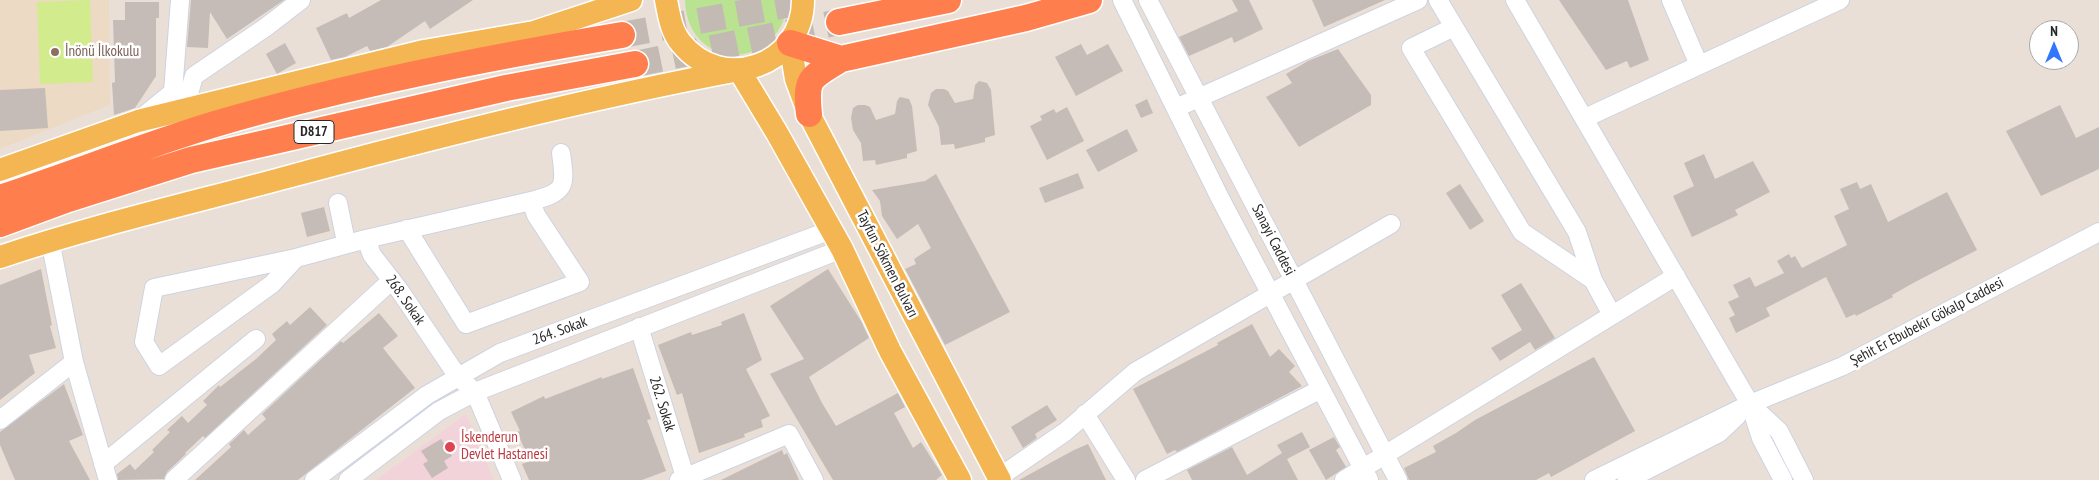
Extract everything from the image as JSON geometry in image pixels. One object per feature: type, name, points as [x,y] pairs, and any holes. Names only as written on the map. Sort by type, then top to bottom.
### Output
[{"type":"highway","points":[[839,22],[948,0]]},
{"type":"highway","points":[[809,114],[807,91],[810,81],[816,74],[842,59],[1026,18],[1089,0]]},
{"type":"highway","name":"D817","points":[[0,198],[214,125],[270,109],[511,54],[622,35]]},
{"type":"highway","points":[[790,43],[842,59]]},
{"type":"highway","name":"D817","points":[[0,224],[68,198],[191,160],[506,88],[635,64]]},
{"type":"main road","points":[[534,32],[579,0]]},
{"type":"main road","points":[[0,170],[138,121],[424,51],[534,32],[631,0]]},
{"type":"main road","points":[[666,0],[670,22],[680,42],[696,58],[716,67],[739,70]]},
{"type":"main road","points":[[0,257],[50,240],[569,105],[758,66],[776,57],[790,43],[799,28],[803,0]]},
{"type":"main road","name":"Tayfun Sökmen Bulvarı","points":[[790,43],[796,79],[809,114],[997,479]]},
{"type":"main road","points":[[739,70],[777,132],[836,239],[890,351],[960,480]]},
{"type":"street","points":[[138,121],[173,92],[180,0]]},
{"type":"street","points":[[184,111],[194,76],[266,27],[301,0]]},
{"type":"street","name":"Sanayi Caddesi","points":[[1122,0],[1270,293],[1366,474]]},
{"type":"street","name":"Sanayi Caddesi","points":[[1148,0],[1398,480]]},
{"type":"street","points":[[1176,108],[1418,0]]},
{"type":"street","points":[[1438,0],[1577,232],[1593,280],[1612,315]]},
{"type":"street","points":[[1515,0],[1750,404],[1761,438],[1783,480]]},
{"type":"street","points":[[1672,0],[1699,65]]},
{"type":"street","points":[[1585,118],[1840,0]]},
{"type":"street","points":[[1454,26],[1411,48],[1522,232],[1593,280]]},
{"type":"street","points":[[296,258],[272,284],[159,366],[144,342],[154,288],[296,258],[346,242],[366,239],[553,195],[561,189],[564,180],[561,153]]},
{"type":"street","points":[[407,229],[466,324],[580,282],[536,215],[531,201]]},
{"type":"street","points":[[338,203],[346,242]]},
{"type":"street","points":[[997,479],[1065,432],[1135,372],[1391,224]]},
{"type":"street","name":"Şehit Er Ebubekir Gökalp Caddesi","points":[[1594,480],[1750,404],[1843,366],[2099,232]]},
{"type":"street","name":"268. Sokak","points":[[366,239],[372,255],[392,280],[458,377],[475,392]]},
{"type":"street","name":"264. Sokak","points":[[348,480],[439,411],[475,392],[639,327],[836,239]]},
{"type":"street","name":"264. Sokak","points":[[314,480],[427,395],[500,353],[836,239]]},
{"type":"street","points":[[50,240],[74,362],[106,472],[256,338]]},
{"type":"street","points":[[1344,480],[1366,474],[1384,454],[1676,276]]},
{"type":"street","points":[[174,480],[392,280]]},
{"type":"street","name":"262. Sokak","points":[[639,327],[684,479]]},
{"type":"street","points":[[0,420],[74,362]]},
{"type":"street","points":[[1145,480],[1321,389]]},
{"type":"street","points":[[475,392],[512,480]]},
{"type":"street","points":[[1750,404],[1779,431],[1804,480]]},
{"type":"street","name":"Şehit Er Ebubekir Gökalp Caddesi","points":[[1626,480],[1719,433],[1750,404]]},
{"type":"street","points":[[1085,414],[1126,480]]},
{"type":"street","points":[[684,479],[789,434],[814,480]]},
{"type":"shaded area","name":"İnönü İlkokulu","points":[[0,0],[109,0],[110,105],[0,149]]},
{"type":"shaded area","name":"İskenderun Devlet Hastanesi","points":[[466,414],[494,480],[376,480]]},
{"type":"green space","points":[[90,0],[93,82],[40,84],[37,2]]},
{"type":"green space","points":[[685,0],[788,0],[788,2],[781,26],[768,42],[752,52],[734,55],[716,51],[700,40],[689,23]]},
{"type":"building","points":[[191,0],[284,0],[227,39],[210,12],[208,48],[187,47]]},
{"type":"building","points":[[381,0],[473,0],[430,29],[425,21],[387,47],[370,51],[367,46],[345,57],[331,60],[316,28],[347,13],[349,18]]},
{"type":"building","points":[[1232,0],[1249,0],[1263,29],[1234,43],[1232,37],[1189,56],[1179,37],[1238,11]]},
{"type":"building","points":[[1312,0],[1385,0],[1324,27]]},
{"type":"building","points":[[1559,0],[1628,0],[1649,60],[1630,68],[1627,61],[1606,70]]},
{"type":"building","points":[[125,2],[159,2],[159,18],[156,18],[156,76],[135,108],[114,115],[112,83],[115,82],[113,20],[125,20]]},
{"type":"building","points":[[285,43],[296,63],[277,74],[266,54]]},
{"type":"building","points":[[1081,44],[1087,55],[1108,44],[1123,71],[1076,96],[1055,57]]},
{"type":"building","points":[[1338,49],[1371,95],[1371,105],[1299,147],[1266,97],[1292,83],[1286,74],[1308,61]]},
{"type":"building","points":[[979,81],[987,83],[991,90],[995,135],[985,138],[985,142],[955,149],[954,144],[941,145],[939,127],[928,105],[931,93],[936,89],[944,89],[948,91],[955,103],[973,99],[975,85]]},
{"type":"building","points":[[45,88],[48,128],[0,131],[0,90]]},
{"type":"building","points":[[900,97],[909,99],[912,106],[917,151],[907,154],[907,158],[876,165],[875,160],[863,161],[861,143],[853,130],[851,118],[853,108],[858,105],[870,107],[876,120],[895,114],[897,101]]},
{"type":"building","points":[[1147,99],[1153,113],[1141,118],[1135,105]]},
{"type":"building","points":[[2060,105],[2076,138],[2099,127],[2099,169],[2041,196],[2006,131]]},
{"type":"building","points":[[1067,107],[1084,141],[1047,160],[1030,126],[1042,120],[1040,116],[1054,109],[1056,113]]},
{"type":"building","points":[[1127,129],[1138,151],[1098,172],[1086,150]]},
{"type":"building","points":[[1704,154],[1715,179],[1753,161],[1770,192],[1735,210],[1738,215],[1692,237],[1673,196],[1694,186],[1684,163]]},
{"type":"building","points":[[1078,173],[1084,188],[1045,203],[1039,188]]},
{"type":"building","points":[[936,174],[1010,312],[945,345],[905,269],[916,264],[914,259],[931,248],[918,224],[897,239],[882,216],[880,201],[872,190],[925,181]]},
{"type":"building","points":[[1857,182],[1860,189],[1871,184],[1888,222],[1947,192],[1977,250],[1915,282],[1892,295],[1893,297],[1856,316],[1855,314],[1846,318],[1826,277],[1766,308],[1770,316],[1736,333],[1729,318],[1735,315],[1728,302],[1739,297],[1733,285],[1750,277],[1755,287],[1784,273],[1777,261],[1789,254],[1791,258],[1795,256],[1802,268],[1847,245],[1834,216],[1849,209],[1840,189]]},
{"type":"building","points":[[1460,184],[1484,221],[1470,230],[1446,193]]},
{"type":"building","points":[[324,207],[330,231],[307,237],[301,213]]},
{"type":"building","points":[[41,269],[52,325],[50,326],[56,348],[29,355],[35,373],[0,400],[0,285]]},
{"type":"building","points":[[828,269],[861,321],[869,338],[809,377],[822,403],[836,426],[898,393],[905,407],[894,413],[913,448],[921,442],[939,470],[942,475],[936,480],[833,480],[770,374],[804,359],[770,306]]},
{"type":"building","points":[[1521,283],[1555,338],[1535,350],[1530,342],[1500,361],[1491,348],[1522,330],[1501,295]]},
{"type":"building","points":[[310,307],[327,325],[205,438],[203,436],[185,453],[167,472],[164,479],[118,480],[117,474],[130,464],[135,470],[154,452],[152,450],[170,432],[167,430],[182,416],[188,423],[207,405],[203,401],[219,385],[220,387],[256,359],[276,340],[272,334],[287,321],[290,325]]},
{"type":"building","points":[[379,313],[398,336],[383,348],[415,388],[298,480],[195,480],[231,447],[229,444],[244,430],[248,435],[266,419],[262,414],[341,341],[343,343]]},
{"type":"building","points":[[744,313],[762,360],[746,369],[770,416],[761,420],[763,427],[744,434],[745,437],[699,453],[682,393],[677,395],[658,345],[691,332],[692,335],[722,325],[721,322]]},
{"type":"building","points":[[1252,324],[1270,357],[1279,349],[1295,366],[1289,372],[1302,386],[1177,452],[1175,450],[1167,454],[1133,389],[1218,345],[1217,343]]},
{"type":"building","points":[[1594,357],[1635,431],[1551,477],[1549,473],[1536,480],[1409,480],[1404,468],[1436,452],[1433,446],[1475,420]]},
{"type":"building","points":[[633,368],[651,419],[647,420],[666,471],[642,480],[529,480],[522,464],[530,461],[517,432],[520,431],[511,412],[544,396],[545,399],[602,377],[602,379]]},
{"type":"building","points":[[64,384],[83,435],[69,441],[90,480],[15,480],[0,445],[0,432]]},
{"type":"building","points":[[1047,405],[1057,420],[1035,434],[1037,438],[1023,448],[1011,427]]},
{"type":"building","points":[[1302,432],[1310,447],[1287,459],[1298,480],[1192,480],[1187,470],[1232,447],[1247,475],[1282,453],[1277,445]]},
{"type":"building","points":[[1334,437],[1340,447],[1336,450],[1346,467],[1326,480],[1309,450]]},
{"type":"building","points":[[441,439],[452,456],[444,461],[448,468],[432,478],[423,464],[428,461],[421,451]]},
{"type":"building","points":[[1088,444],[1106,480],[1019,480],[1074,450]]},
{"type":"building","points":[[782,450],[784,455],[787,453],[799,480],[721,480]]},
{"type":"tunnel","points":[[622,35],[813,0]]},
{"type":"tunnel","points":[[635,64],[839,22]]},
{"type":"place","name":"İnönü İlkokulu","points":[[55,52]]},
{"type":"place","name":"İskenderun Devlet Hastanesi","points":[[450,447]]}]
